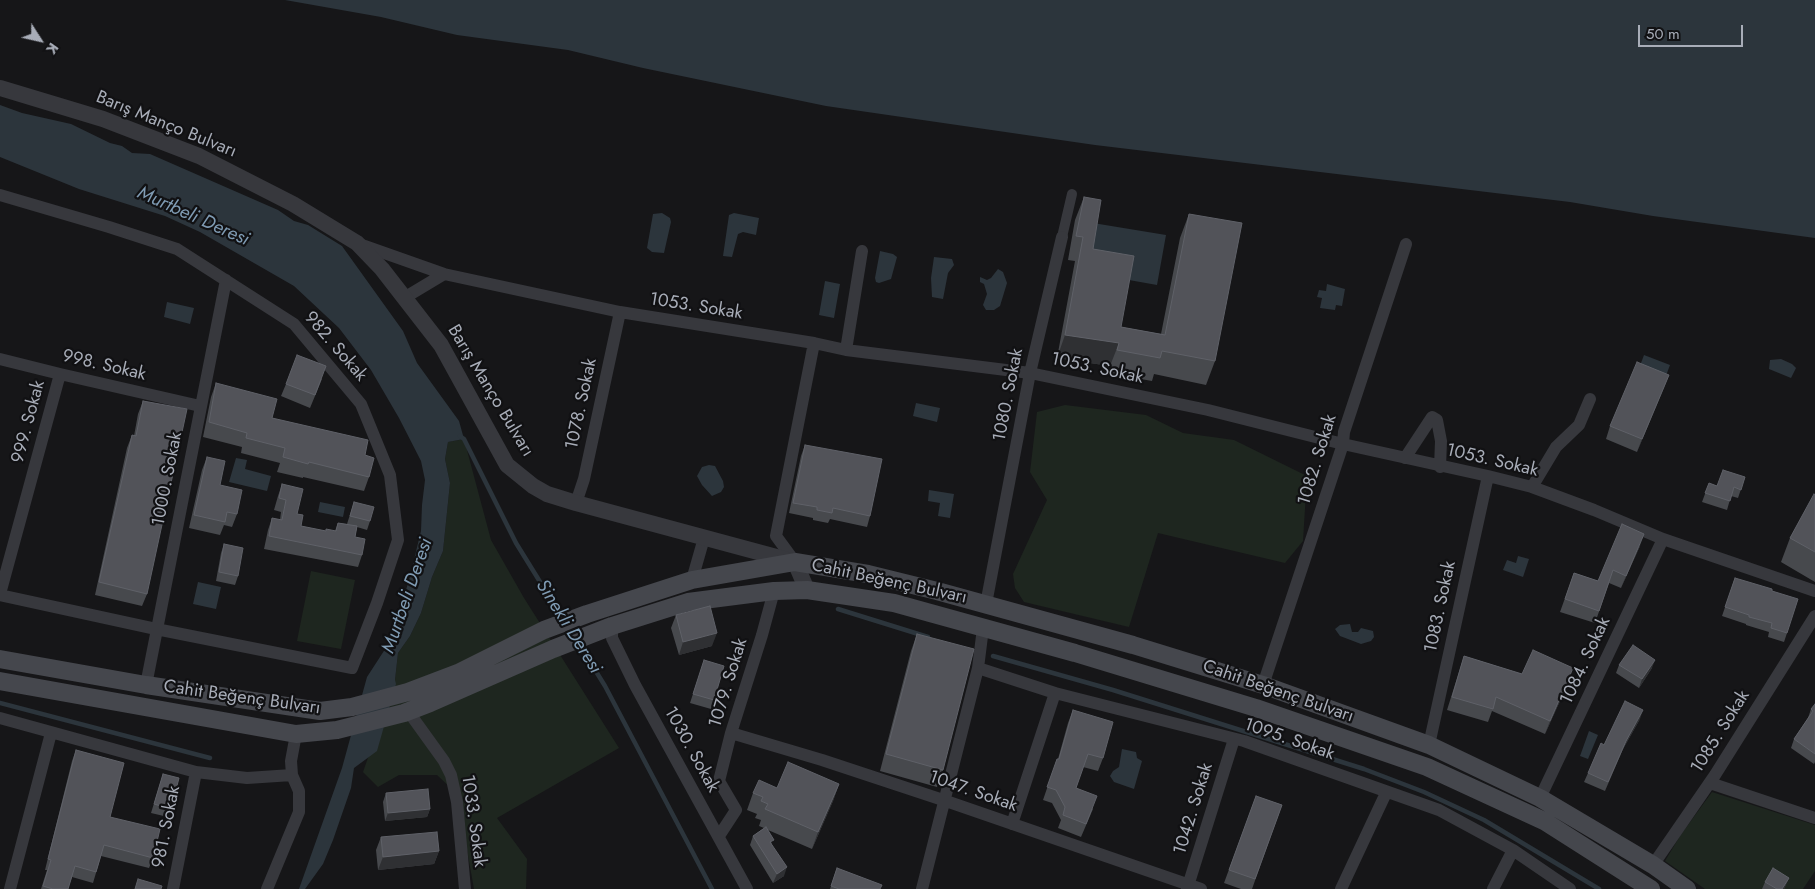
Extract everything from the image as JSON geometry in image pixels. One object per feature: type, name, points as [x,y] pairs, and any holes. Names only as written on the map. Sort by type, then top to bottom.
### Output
[{"type":"main road","name":"Cahit Beğenç Bulvarı","points":[[0,659],[146,685],[320,712],[352,707],[408,692],[458,673],[544,630],[692,580],[795,562],[868,574],[986,604],[1263,684],[1429,745],[1540,798],[1653,865],[1687,889]]},
{"type":"main road","name":"Cahit Beğenç Bulvarı","points":[[0,681],[296,734],[337,730],[430,704],[552,649],[612,626],[688,602],[774,591],[807,590],[894,603],[1075,653],[1256,708],[1427,767],[1544,821],[1651,889]]},
{"type":"street","name":"Barış Manço Bulvarı","points":[[0,88],[103,119],[199,156],[293,204],[357,243],[441,344],[508,464],[533,486],[547,494],[576,503],[795,562]]},
{"type":"street","name":"1080. Sokak","points":[[986,604],[1030,373],[1072,194]]},
{"type":"street","name":"982. Sokak","points":[[0,195],[177,248],[294,324],[361,404],[390,474],[398,540],[377,603],[352,668],[156,629]]},
{"type":"street","name":"1053. Sokak","points":[[357,243],[444,274],[620,312],[814,343],[846,350],[1030,373],[1208,410],[1440,467],[1488,476],[1532,487],[1664,539],[1815,591]]},
{"type":"street","name":"1082. Sokak","points":[[1263,684],[1343,444],[1344,432],[1406,244]]},
{"type":"street","points":[[846,350],[862,251]]},
{"type":"street","points":[[404,298],[444,274]]},
{"type":"street","name":"1000. Sokak","points":[[146,685],[226,280]]},
{"type":"street","name":"1078. Sokak","points":[[576,503],[584,478],[620,312]]},
{"type":"street","points":[[807,590],[795,562],[776,536],[814,343]]},
{"type":"street","name":"998. Sokak","points":[[0,358],[60,374],[200,406]]},
{"type":"street","name":"999. Sokak","points":[[0,594],[60,374]]},
{"type":"street","points":[[1532,487],[1556,448],[1579,424],[1590,399]]},
{"type":"street","points":[[1405,458],[1432,417],[1437,420],[1441,441],[1440,467]]},
{"type":"street","name":"1083. Sokak","points":[[1429,745],[1488,476]]},
{"type":"street","points":[[692,580],[704,538]]},
{"type":"street","name":"1084. Sokak","points":[[1540,798],[1664,539]]},
{"type":"street","name":"1079. Sokak","points":[[719,836],[736,810],[718,781],[774,591]]},
{"type":"street","points":[[0,594],[156,629]]},
{"type":"street","name":"1085. Sokak","points":[[1653,865],[1710,782],[1815,616]]},
{"type":"street","name":"1030. Sokak","points":[[612,626],[612,638],[631,677],[747,889]]},
{"type":"street","points":[[922,889],[946,801],[978,668],[983,628]]},
{"type":"street","name":"1095. Sokak","points":[[978,668],[1056,693],[1234,739],[1439,810],[1514,850],[1570,889]]},
{"type":"street","points":[[1012,824],[1056,693]]},
{"type":"street","name":"1033. Sokak","points":[[406,712],[444,761],[451,775],[457,802],[465,889]]},
{"type":"street","points":[[0,718],[196,772],[247,778],[292,775]]},
{"type":"street","points":[[10,889],[51,733]]},
{"type":"street","name":"1047. Sokak","points":[[731,733],[822,760],[946,801],[1193,888]]},
{"type":"street","points":[[267,889],[299,812],[299,791],[292,775],[291,760],[296,734]]},
{"type":"street","name":"1042. Sokak","points":[[1193,888],[1234,739]]},
{"type":"street","name":"981. Sokak","points":[[173,889],[196,772]]},
{"type":"street","points":[[1710,782],[1815,818]]},
{"type":"street","points":[[1341,889],[1386,793]]},
{"type":"street","points":[[1494,889],[1514,850]]},
{"type":"shaded area","points":[[1065,405],[1146,415],[1183,433],[1234,440],[1307,476],[1303,541],[1285,563],[1158,533],[1129,627],[1024,602],[1015,588],[1013,574],[1047,500],[1030,472],[1037,412]]},
{"type":"shaded area","points":[[464,439],[491,540],[524,598],[619,748],[497,818],[527,859],[526,889],[474,889],[457,794],[437,775],[399,775],[378,787],[363,772],[395,680],[398,653],[410,636],[421,613],[432,577],[443,551],[450,483],[445,459],[448,442]]},
{"type":"shaded area","points":[[311,571],[355,580],[341,649],[297,641]]},
{"type":"shaded area","points":[[1712,792],[1815,825],[1815,871],[1803,889],[1705,889],[1665,861],[1680,836]]},
{"type":"water","points":[[285,0],[1815,0],[1815,238],[1653,216],[1570,202],[1095,145],[826,106],[643,68],[568,50],[457,35],[381,17]]},
{"type":"water","name":"Murtbeli Deresi","points":[[0,105],[22,113],[71,124],[110,143],[122,146],[132,153],[150,154],[278,210],[294,221],[308,225],[342,246],[403,331],[417,363],[459,421],[464,439],[448,442],[445,459],[450,483],[443,551],[432,577],[421,613],[410,636],[398,653],[396,684],[377,751],[354,768],[351,788],[333,840],[323,864],[305,889],[299,889],[342,768],[367,677],[391,640],[409,580],[421,531],[425,480],[421,461],[371,370],[339,328],[294,286],[200,232],[165,216],[79,189],[0,157]]},
{"type":"water","points":[[662,213],[670,218],[671,222],[664,253],[652,252],[647,248],[653,214]]},
{"type":"water","points":[[734,213],[759,218],[756,235],[743,232],[738,234],[732,257],[723,256],[729,215]]},
{"type":"water","points":[[1093,223],[1166,235],[1157,285],[1084,272]]},
{"type":"water","points":[[880,251],[897,257],[891,279],[879,283],[876,282],[875,278]]},
{"type":"water","points":[[934,257],[952,259],[954,265],[948,273],[943,299],[932,297],[931,278]]},
{"type":"water","points":[[998,269],[1003,272],[1007,283],[1000,306],[994,310],[986,310],[983,305],[987,294],[984,284],[980,282],[980,277],[987,280]]},
{"type":"water","points":[[825,281],[840,284],[834,318],[819,315]]},
{"type":"water","points":[[1327,284],[1345,289],[1342,306],[1336,305],[1335,310],[1320,308],[1322,298],[1317,297],[1319,290],[1326,291]]},
{"type":"water","points":[[167,302],[194,308],[190,324],[164,317]]},
{"type":"water","points":[[1644,355],[1670,365],[1664,381],[1638,371]]},
{"type":"water","points":[[1781,359],[1796,368],[1791,378],[1769,369],[1770,360]]},
{"type":"water","points":[[916,403],[940,408],[937,422],[913,416]]},
{"type":"water","points":[[236,458],[247,460],[245,469],[271,476],[267,491],[229,482]]},
{"type":"water","points":[[715,466],[724,487],[721,492],[712,496],[697,476],[702,467]]},
{"type":"water","points":[[929,490],[954,494],[950,518],[938,516],[940,503],[928,501]]},
{"type":"water","points":[[320,502],[345,507],[343,517],[318,512]]},
{"type":"water","points":[[1518,556],[1529,559],[1523,577],[1503,570],[1507,560],[1516,563]]},
{"type":"water","points":[[198,582],[221,587],[216,609],[193,604]]},
{"type":"water","points":[[1350,624],[1352,632],[1358,632],[1361,628],[1373,631],[1374,637],[1371,641],[1361,644],[1340,636],[1335,629],[1340,625]]},
{"type":"water","points":[[1589,731],[1598,735],[1588,759],[1580,756]]},
{"type":"water","points":[[1122,749],[1136,752],[1137,758],[1142,761],[1134,789],[1114,782],[1110,776],[1119,767]]},
{"type":"building","points":[[1084,197],[1101,200],[1093,249],[1134,256],[1121,327],[1165,335],[1189,214],[1242,223],[1215,361],[1162,351],[1160,358],[1117,350],[1119,343],[1065,335],[1083,237],[1076,236]]},
{"type":"building","points":[[297,355],[326,366],[315,395],[286,384]]},
{"type":"building","points":[[1637,362],[1669,375],[1642,439],[1610,426]]},
{"type":"building","points":[[216,383],[277,399],[272,418],[368,440],[365,455],[374,458],[369,477],[283,457],[285,448],[246,438],[247,433],[209,422]]},
{"type":"building","points":[[143,401],[187,409],[147,594],[99,582],[132,435],[136,436]]},
{"type":"building","points":[[805,445],[882,459],[870,516],[833,508],[832,513],[817,510],[817,507],[793,503]]},
{"type":"building","points":[[207,457],[225,461],[220,485],[242,490],[237,514],[227,512],[225,522],[194,515]]},
{"type":"building","points":[[1723,470],[1745,477],[1741,490],[1734,487],[1730,501],[1705,493],[1709,483],[1717,486]]},
{"type":"building","points":[[282,484],[303,489],[297,514],[303,515],[301,526],[336,531],[338,523],[357,526],[355,537],[365,539],[362,555],[269,536],[272,518],[282,520],[286,500],[279,498]]},
{"type":"building","points":[[1815,495],[1815,552],[1790,538]]},
{"type":"building","points":[[354,502],[374,507],[370,521],[350,516]]},
{"type":"building","points":[[1622,524],[1644,534],[1626,576],[1613,570],[1599,611],[1565,599],[1574,573],[1598,581]]},
{"type":"building","points":[[224,544],[243,548],[238,576],[219,572]]},
{"type":"building","points":[[1735,578],[1798,599],[1787,633],[1771,628],[1772,623],[1749,617],[1749,615],[1725,607]]},
{"type":"building","points":[[710,606],[717,633],[683,642],[676,615]]},
{"type":"building","points":[[917,634],[974,649],[943,770],[886,754]]},
{"type":"building","points":[[1633,645],[1655,660],[1642,679],[1619,665]]},
{"type":"building","points":[[1533,650],[1573,668],[1550,721],[1496,697],[1493,709],[1452,697],[1464,656],[1522,674]]},
{"type":"building","points":[[704,660],[724,666],[714,700],[693,694]]},
{"type":"building","points":[[1625,701],[1643,710],[1626,741],[1608,782],[1588,773],[1601,743],[1604,745]]},
{"type":"building","points":[[1815,704],[1815,754],[1794,739],[1813,711],[1811,709]]},
{"type":"building","points":[[1073,710],[1113,722],[1103,758],[1088,754],[1076,788],[1097,796],[1086,824],[1063,815],[1065,807],[1056,790],[1047,787],[1057,759],[1059,759]]},
{"type":"building","points":[[76,750],[124,763],[110,817],[160,829],[153,858],[104,845],[96,872],[75,866],[68,889],[53,889],[43,886],[51,860],[48,859]]},
{"type":"building","points":[[788,762],[839,784],[818,832],[765,809],[768,804],[761,801],[763,797],[753,793],[759,780],[777,788]]},
{"type":"building","points":[[163,774],[179,778],[171,809],[154,804]]},
{"type":"building","points":[[428,789],[430,809],[388,813],[386,793]]},
{"type":"building","points":[[1256,796],[1282,805],[1255,879],[1229,870]]},
{"type":"building","points":[[766,827],[774,840],[770,842],[787,867],[777,874],[753,836]]},
{"type":"building","points":[[437,832],[439,851],[383,857],[381,837]]},
{"type":"building","points":[[837,868],[882,885],[880,889],[839,889],[831,886]]},
{"type":"building","points":[[1773,868],[1789,878],[1782,889],[1777,889],[1765,882]]},
{"type":"building","points":[[138,879],[162,886],[161,889],[135,889]]},
{"type":"waterway","name":"Sinekli Deresi","points":[[460,436],[464,439],[516,543],[563,619]]},
{"type":"waterway","points":[[838,609],[928,637]]},
{"type":"waterway","name":"Sinekli Deresi","points":[[579,644],[605,686],[712,889]]},
{"type":"waterway","points":[[993,656],[1113,690],[1364,769],[1424,792],[1484,820],[1599,889]]},
{"type":"waterway","points":[[0,703],[210,758]]}]
